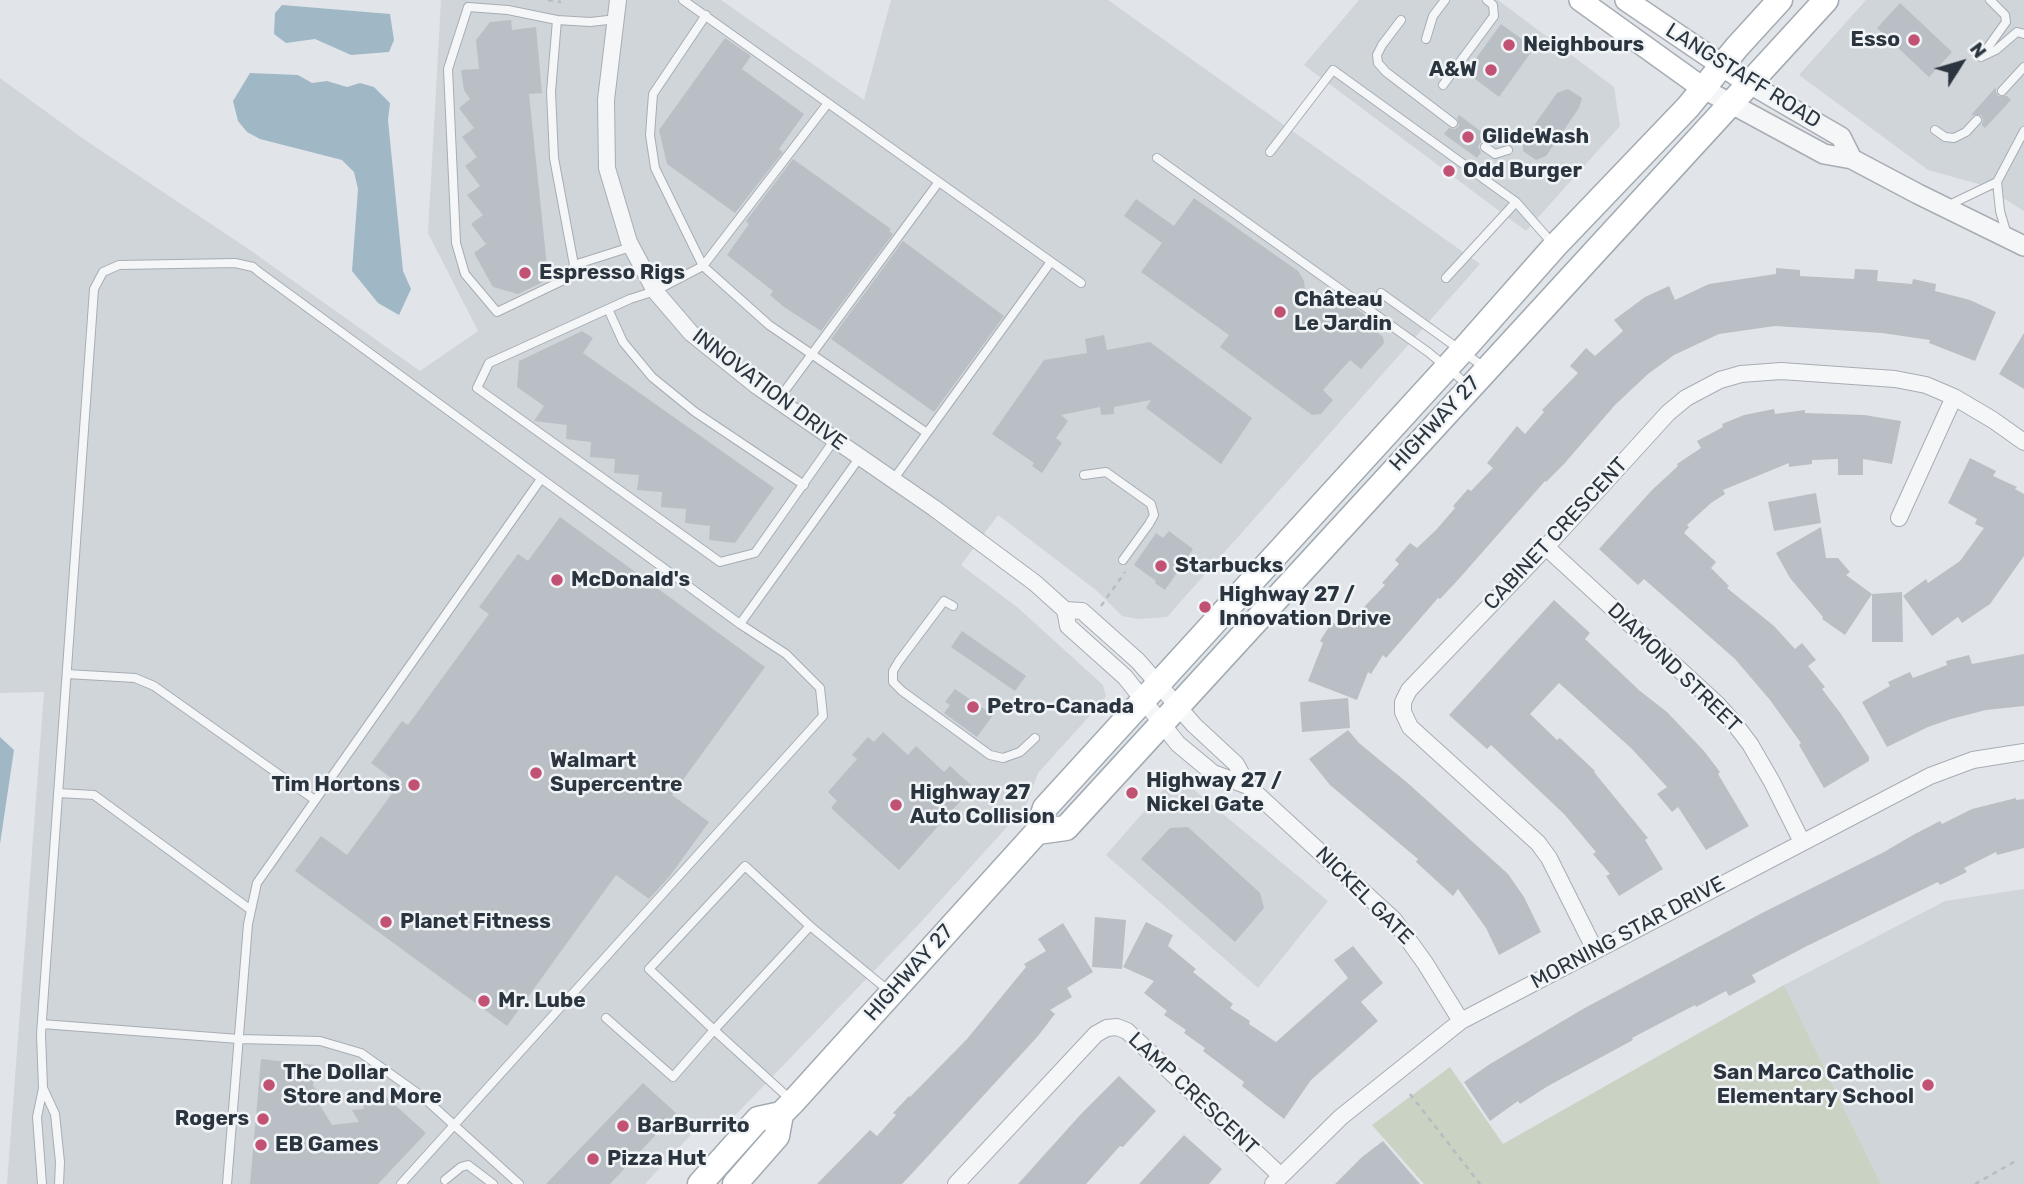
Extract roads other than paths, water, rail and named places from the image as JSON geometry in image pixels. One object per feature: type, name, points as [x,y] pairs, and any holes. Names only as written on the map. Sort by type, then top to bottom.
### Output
[{"type":"main road","name":"LANGSTAFF ROAD","points":[[1580,0],[1704,89]]},
{"type":"main road","name":"LANGSTAFF ROAD","points":[[1626,0],[1750,84]]},
{"type":"main road","name":"HIGHWAY 27","points":[[736,1184],[777,1136],[787,1108],[1037,832],[1045,808],[1555,246],[1704,89],[1780,0]]},
{"type":"main road","name":"HIGHWAY 27","points":[[1037,832],[1066,828],[1826,0]]},
{"type":"main road","name":"HIGHWAY 27","points":[[700,1184],[758,1119],[787,1108]]},
{"type":"street","name":"INNOVATION DRIVE","points":[[618,0],[606,100],[607,168],[631,247],[655,291],[691,333],[778,400],[1035,583],[1065,610],[1082,611],[1138,661],[1150,691],[1170,714]]},
{"type":"street","name":"LANGSTAFF ROAD","points":[[1750,84],[1840,137],[1852,159]]},
{"type":"street","name":"LANGSTAFF ROAD","points":[[1704,89],[1824,153],[1852,159],[2016,242]]},
{"type":"street","name":"CABINET CRESCENT","points":[[1595,950],[1549,858],[1538,843],[1410,727],[1403,712],[1403,702],[1409,690],[1546,547],[1668,413],[1686,398],[1720,380],[1761,371],[1781,371],[1895,379],[1926,385],[1954,397],[2024,442]]},
{"type":"street","points":[[1899,518],[1954,397]]},
{"type":"street","name":"DIAMOND STREET","points":[[1546,547],[1718,705],[1734,723],[1772,782],[1802,842]]},
{"type":"street","name":"NICKEL GATE","points":[[1150,691],[1170,714],[1194,725],[1236,764],[1248,786],[1394,920],[1425,962],[1461,1021]]},
{"type":"street","name":"NICKEL GATE","points":[[1170,714],[1178,744],[1213,774],[1248,786]]},
{"type":"street","name":"MORNING STAR DRIVE","points":[[1277,1180],[1341,1117],[1461,1021],[1802,842],[1946,770],[1991,756],[2024,752]]},
{"type":"street","name":"LAMP CRESCENT","points":[[956,1184],[1096,1034],[1107,1028],[1117,1027],[1127,1031],[1277,1180]]},
{"type":"lane","points":[[683,0],[1081,283]]},
{"type":"lane","points":[[1426,39],[1433,16],[1445,0]]},
{"type":"lane","points":[[1443,85],[1494,16],[1493,5],[1487,0]]},
{"type":"lane","points":[[1990,0],[2005,15],[2006,22],[1981,57],[1996,50],[2017,32],[2024,34]]},
{"type":"lane","points":[[557,20],[551,92],[554,158],[574,265],[568,278],[497,312],[465,274],[456,243],[448,69],[468,7],[508,10],[557,20],[590,22],[617,19]]},
{"type":"lane","points":[[706,15],[653,94],[650,135],[654,168],[703,266],[769,325],[927,433]]},
{"type":"lane","points":[[1401,20],[1382,45],[1377,55],[1378,63],[1453,123]]},
{"type":"lane","points":[[2002,91],[2024,67]]},
{"type":"lane","points":[[1269,152],[1333,70],[1516,202],[1555,246]]},
{"type":"lane","points":[[828,103],[703,266],[655,291],[608,309],[489,363],[477,388],[720,562],[755,553],[835,439]]},
{"type":"lane","points":[[1935,130],[1945,138],[1954,138],[1966,132],[1977,120]]},
{"type":"lane","points":[[2016,242],[2000,211],[1997,182],[2024,131]]},
{"type":"lane","points":[[1485,147],[1495,154],[1508,150]]},
{"type":"lane","points":[[1157,158],[1478,377]]},
{"type":"lane","points":[[1945,207],[1997,182]]},
{"type":"lane","points":[[778,400],[938,183]]},
{"type":"lane","points":[[1446,278],[1516,202]]},
{"type":"lane","points":[[574,265],[631,247]]},
{"type":"lane","points":[[42,1184],[37,1117],[43,1087],[42,1024],[93,296],[98,278],[103,272],[119,265],[235,263],[253,267],[740,624],[786,654],[820,688],[823,716],[401,1184]]},
{"type":"lane","points":[[893,480],[1050,263]]},
{"type":"lane","points":[[1381,293],[1478,377]]},
{"type":"lane","points":[[608,309],[623,342],[652,377],[695,412],[804,485]]},
{"type":"lane","points":[[740,624],[860,457]]},
{"type":"lane","points":[[1084,475],[1106,472],[1152,505],[1154,514],[1149,524],[1122,560]]},
{"type":"lane","points":[[227,1184],[251,910],[257,883],[541,479]]},
{"type":"lane","points":[[953,607],[944,601],[893,671],[893,682],[990,755],[1003,758],[1020,752],[1035,738]]},
{"type":"lane","points":[[67,674],[135,678],[154,686],[314,800]]},
{"type":"lane","points":[[58,793],[94,795],[251,910]]},
{"type":"lane","points":[[787,1108],[714,1030],[649,970],[746,866],[810,926],[891,993]]},
{"type":"lane","points":[[606,1018],[673,1077],[810,926]]},
{"type":"lane","points":[[42,1024],[239,1039],[320,1041],[361,1053],[423,1097],[519,1184]]},
{"type":"lane","points":[[43,1087],[55,1114],[60,1162],[59,1184]]},
{"type":"lane","points":[[445,1180],[461,1167],[468,1165],[493,1184]]},
{"type":"water","points":[[282,5],[390,14],[394,40],[389,52],[351,55],[315,39],[286,43],[274,34],[275,13]]},
{"type":"water","points":[[250,73],[298,75],[312,83],[327,81],[347,87],[360,83],[374,87],[390,103],[388,120],[403,271],[411,289],[399,315],[378,303],[352,271],[358,189],[354,172],[342,160],[260,139],[247,132],[238,121],[233,101]]},
{"type":"water","points":[[0,737],[14,750],[0,844]]},
{"type":"place","name":"Esso","points":[[1914,40]]},
{"type":"place","name":"Neighbours","points":[[1509,45]]},
{"type":"place","name":"A&W","points":[[1491,70]]},
{"type":"place","name":"GlideWash","points":[[1468,137]]},
{"type":"place","name":"Odd Burger","points":[[1449,171]]},
{"type":"place","name":"Espresso Rigs","points":[[525,273]]},
{"type":"place","name":"Château Le Jardin","points":[[1280,312]]},
{"type":"place","name":"Starbucks","points":[[1161,566]]},
{"type":"place","name":"McDonald's","points":[[557,580]]},
{"type":"place","name":"Highway 27 / Innovation Drive","points":[[1205,607]]},
{"type":"place","name":"Petro-Canada","points":[[973,707]]},
{"type":"place","name":"Walmart Supercentre","points":[[536,773]]},
{"type":"place","name":"Tim Hortons","points":[[414,785]]},
{"type":"place","name":"Highway 27 / Nickel Gate","points":[[1132,793]]},
{"type":"place","name":"Highway 27 Auto Collision","points":[[896,805]]},
{"type":"place","name":"Planet Fitness","points":[[386,922]]},
{"type":"place","name":"Mr. Lube","points":[[484,1001]]},
{"type":"place","name":"The Dollar Store and More","points":[[269,1085]]},
{"type":"place","name":"San Marco Catholic Elementary School","points":[[1928,1085]]},
{"type":"place","name":"Rogers","points":[[263,1119]]},
{"type":"place","name":"BarBurrito","points":[[623,1126]]},
{"type":"place","name":"EB Games","points":[[261,1145]]},
{"type":"place","name":"Pizza Hut","points":[[593,1159]]}]
